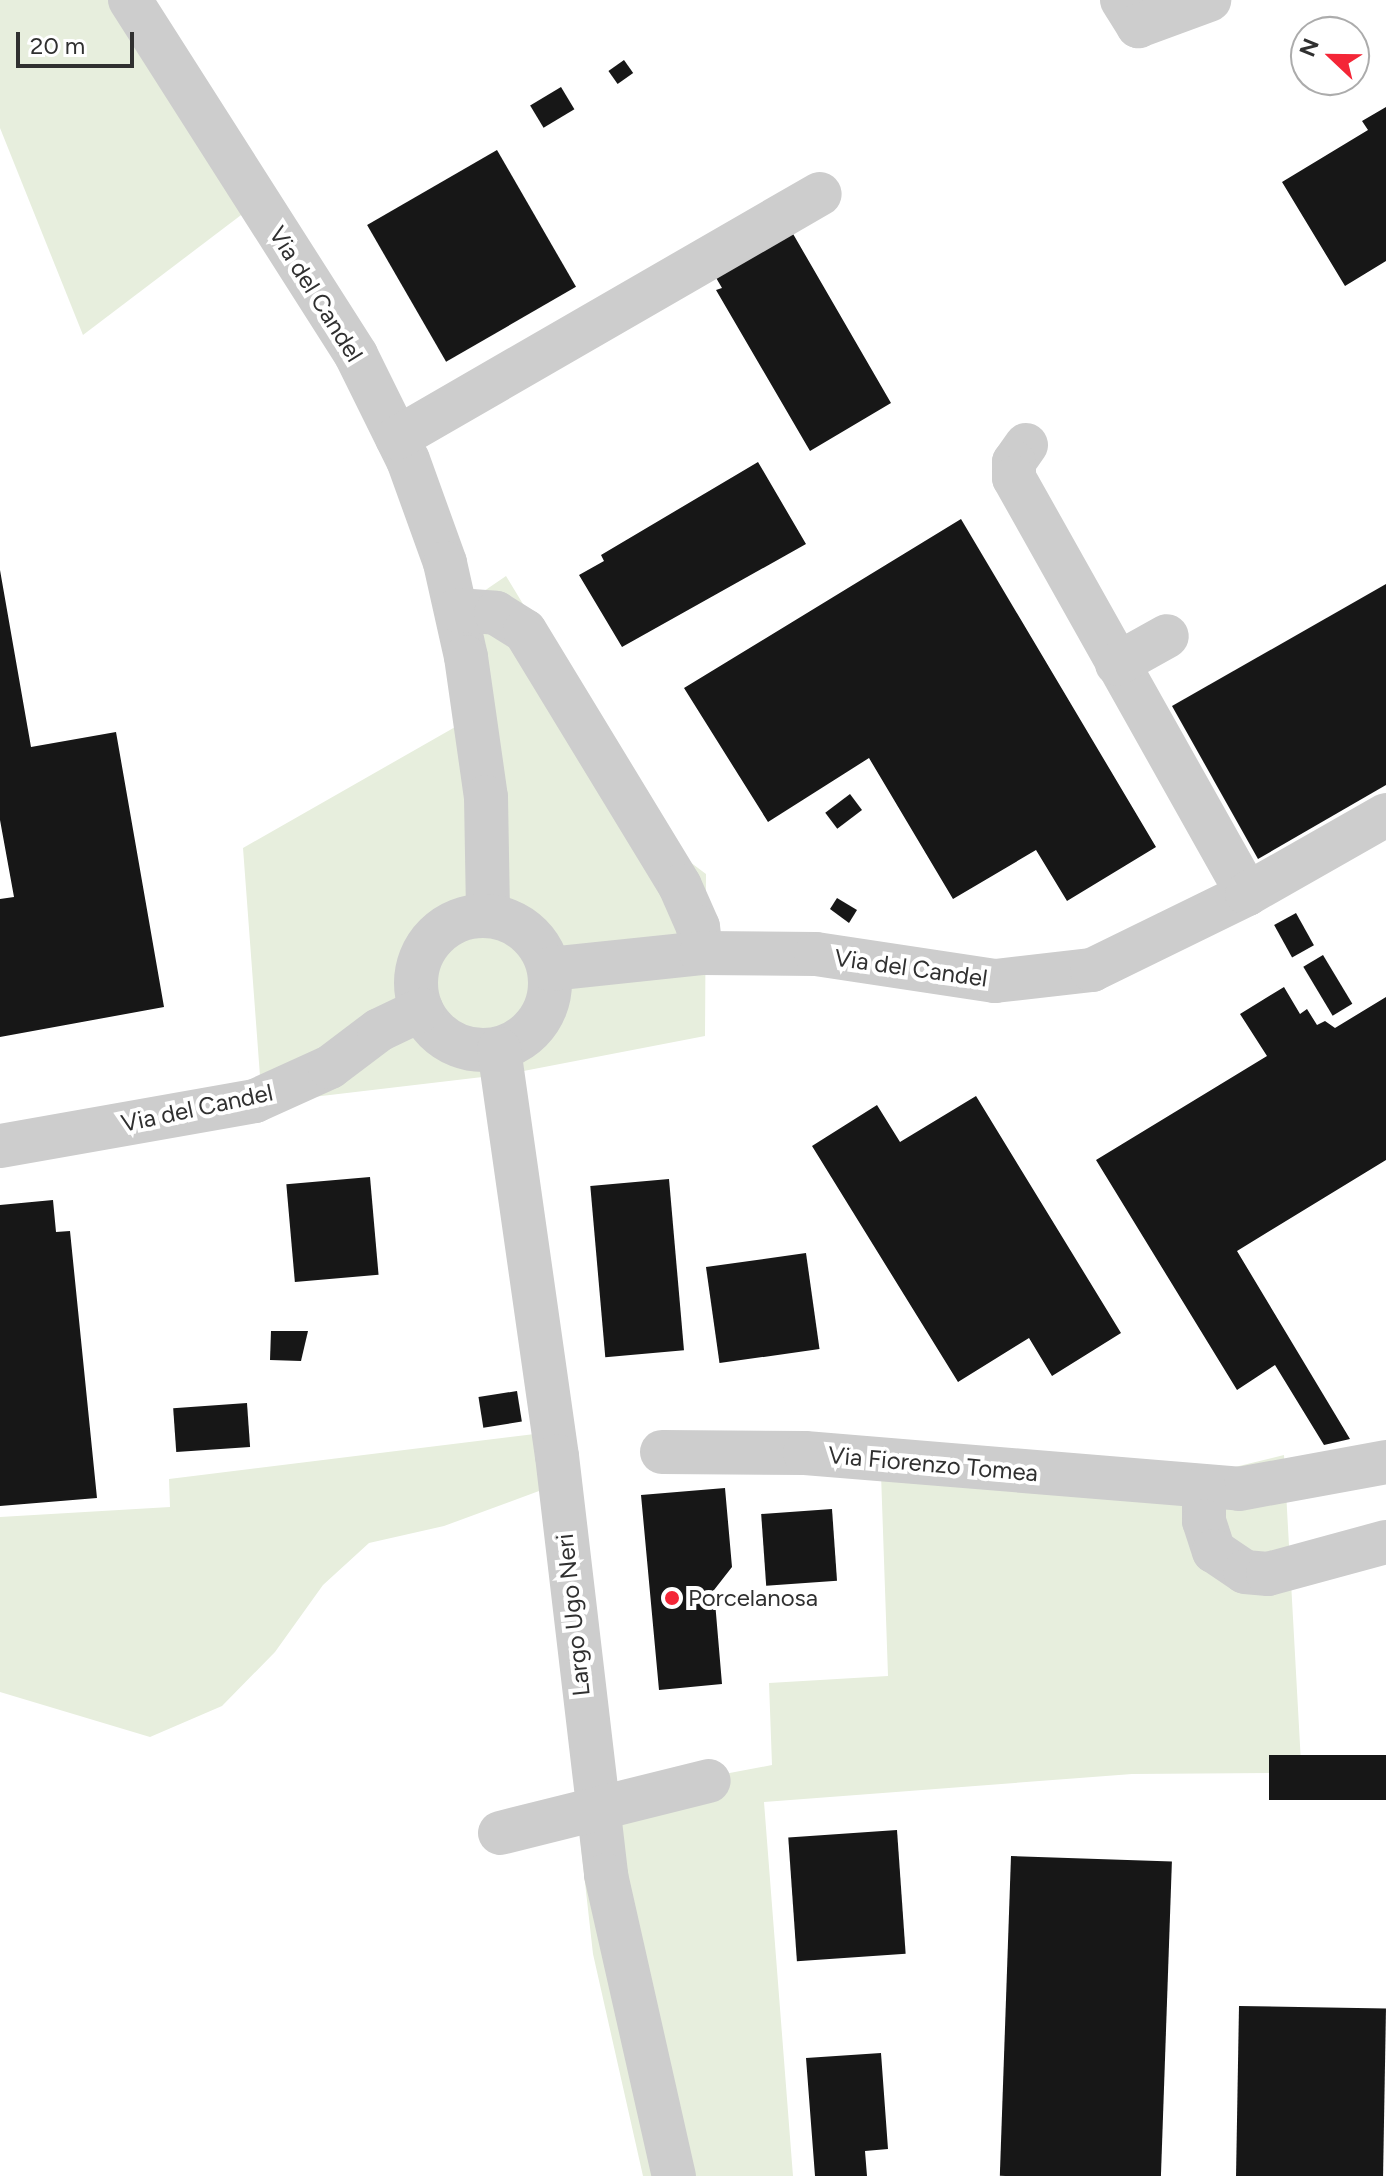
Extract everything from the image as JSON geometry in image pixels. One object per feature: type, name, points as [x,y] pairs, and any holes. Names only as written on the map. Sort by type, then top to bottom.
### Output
[{"type":"street","name":"Via del Candel","points":[[130,0],[356,355],[397,438],[457,610],[486,797],[488,916]]},
{"type":"street","points":[[1122,0],[1138,26],[1209,0]]},
{"type":"street","points":[[397,438],[820,194]]},
{"type":"street","points":[[1026,445],[1014,462],[1014,478],[1247,894]]},
{"type":"street","points":[[457,610],[496,613],[525,631],[680,886],[698,927],[701,953]]},
{"type":"street","points":[[1117,664],[1167,636]]},
{"type":"street","name":"Via del Candel","points":[[550,969],[701,953],[816,954],[932,974],[1024,979],[1107,964],[1247,894],[1386,815]]},
{"type":"street","points":[[488,916],[527,932],[550,969],[545,1010],[534,1028],[499,1049],[461,1047],[431,1026],[421,1010],[416,991],[423,953],[450,925],[488,916]]},
{"type":"street","name":"Via del Candel","points":[[0,1146],[255,1101],[330,1067],[379,1030],[421,1010]]},
{"type":"street","name":"Largo Ugo Neri","points":[[499,1049],[557,1456],[597,1808],[627,1983],[674,2176]]},
{"type":"street","name":"Via Fiorenzo Tomea","points":[[662,1452],[805,1453],[1204,1488],[1316,1479],[1386,1462]]},
{"type":"street","points":[[1204,1488],[1210,1543],[1245,1572],[1268,1574],[1386,1542]]},
{"type":"street","points":[[500,1833],[709,1781]]},
{"type":"green space","points":[[0,0],[122,0],[253,206],[83,335],[0,128]]},
{"type":"green space","points":[[506,576],[670,847],[706,874],[705,1036],[508,1074],[262,1103],[243,848],[485,710],[468,602]]},
{"type":"green space","points":[[543,1433],[539,1491],[444,1526],[369,1543],[323,1585],[275,1652],[222,1706],[150,1737],[0,1692],[0,1517],[170,1507],[169,1479]]},
{"type":"green space","points":[[880,1445],[1235,1467],[1284,1455],[1301,1763],[1270,1766],[1271,1773],[1132,1774],[764,1802],[793,2176],[643,2176],[593,1954],[576,1802],[772,1765],[769,1683],[888,1676]]},
{"type":"building","points":[[624,60],[633,73],[618,84],[608,71]]},
{"type":"building","points":[[561,87],[574,109],[544,128],[530,106]]},
{"type":"building","points":[[1386,107],[1386,261],[1345,286],[1282,182],[1368,130],[1362,121]]},
{"type":"building","points":[[497,150],[576,287],[446,362],[367,225]]},
{"type":"building","points":[[785,220],[891,403],[810,451],[716,290],[722,288],[708,264]]},
{"type":"building","points":[[758,462],[806,544],[622,647],[579,575],[604,561],[601,555]]},
{"type":"building","points":[[961,519],[1156,847],[1067,901],[1036,850],[953,899],[869,758],[768,822],[684,688]]},
{"type":"building","points":[[0,570],[31,747],[116,732],[164,1007],[0,1037],[0,899],[14,897],[0,820]]},
{"type":"building","points":[[1386,584],[1386,785],[1258,859],[1172,706]]},
{"type":"building","points":[[850,794],[862,810],[837,829],[825,813]]},
{"type":"building","points":[[837,898],[857,910],[849,923],[830,909]]},
{"type":"building","points":[[1296,913],[1314,945],[1292,957],[1274,925]]},
{"type":"building","points":[[1323,955],[1352,1004],[1333,1016],[1303,967]]},
{"type":"building","points":[[1284,987],[1300,1014],[1307,1009],[1317,1025],[1325,1021],[1335,1028],[1386,997],[1386,1160],[1237,1251],[1350,1439],[1324,1445],[1275,1365],[1237,1390],[1096,1160],[1267,1056],[1240,1014]]},
{"type":"building","points":[[976,1096],[1121,1333],[1052,1376],[1029,1338],[958,1382],[812,1146],[877,1105],[900,1142]]},
{"type":"building","points":[[370,1177],[379,1275],[295,1282],[286,1184]]},
{"type":"building","points":[[669,1179],[684,1350],[605,1357],[590,1186]]},
{"type":"building","points":[[53,1200],[56,1232],[70,1231],[97,1498],[0,1506],[0,1205]]},
{"type":"building","points":[[806,1253],[819,1349],[719,1363],[706,1267]]},
{"type":"building","points":[[271,1331],[308,1331],[301,1361],[270,1360]]},
{"type":"building","points":[[517,1391],[522,1422],[483,1428],[478,1397]]},
{"type":"building","points":[[247,1403],[250,1447],[176,1452],[173,1408]]},
{"type":"building","points":[[725,1488],[732,1567],[714,1590],[722,1684],[659,1690],[641,1495]]},
{"type":"building","points":[[832,1509],[837,1581],[766,1586],[761,1514]]},
{"type":"building","points":[[1269,1755],[1386,1755],[1386,1800],[1269,1800]]},
{"type":"building","points":[[897,1830],[906,1954],[797,1961],[788,1838]]},
{"type":"building","points":[[1011,1856],[1172,1862],[1161,2176],[1000,2176]]},
{"type":"building","points":[[1239,2006],[1386,2009],[1383,2176],[1236,2176]]},
{"type":"building","points":[[881,2053],[888,2149],[865,2151],[867,2176],[815,2176],[806,2058]]},
{"type":"place","name":"Porcelanosa","points":[[672,1598]]}]
